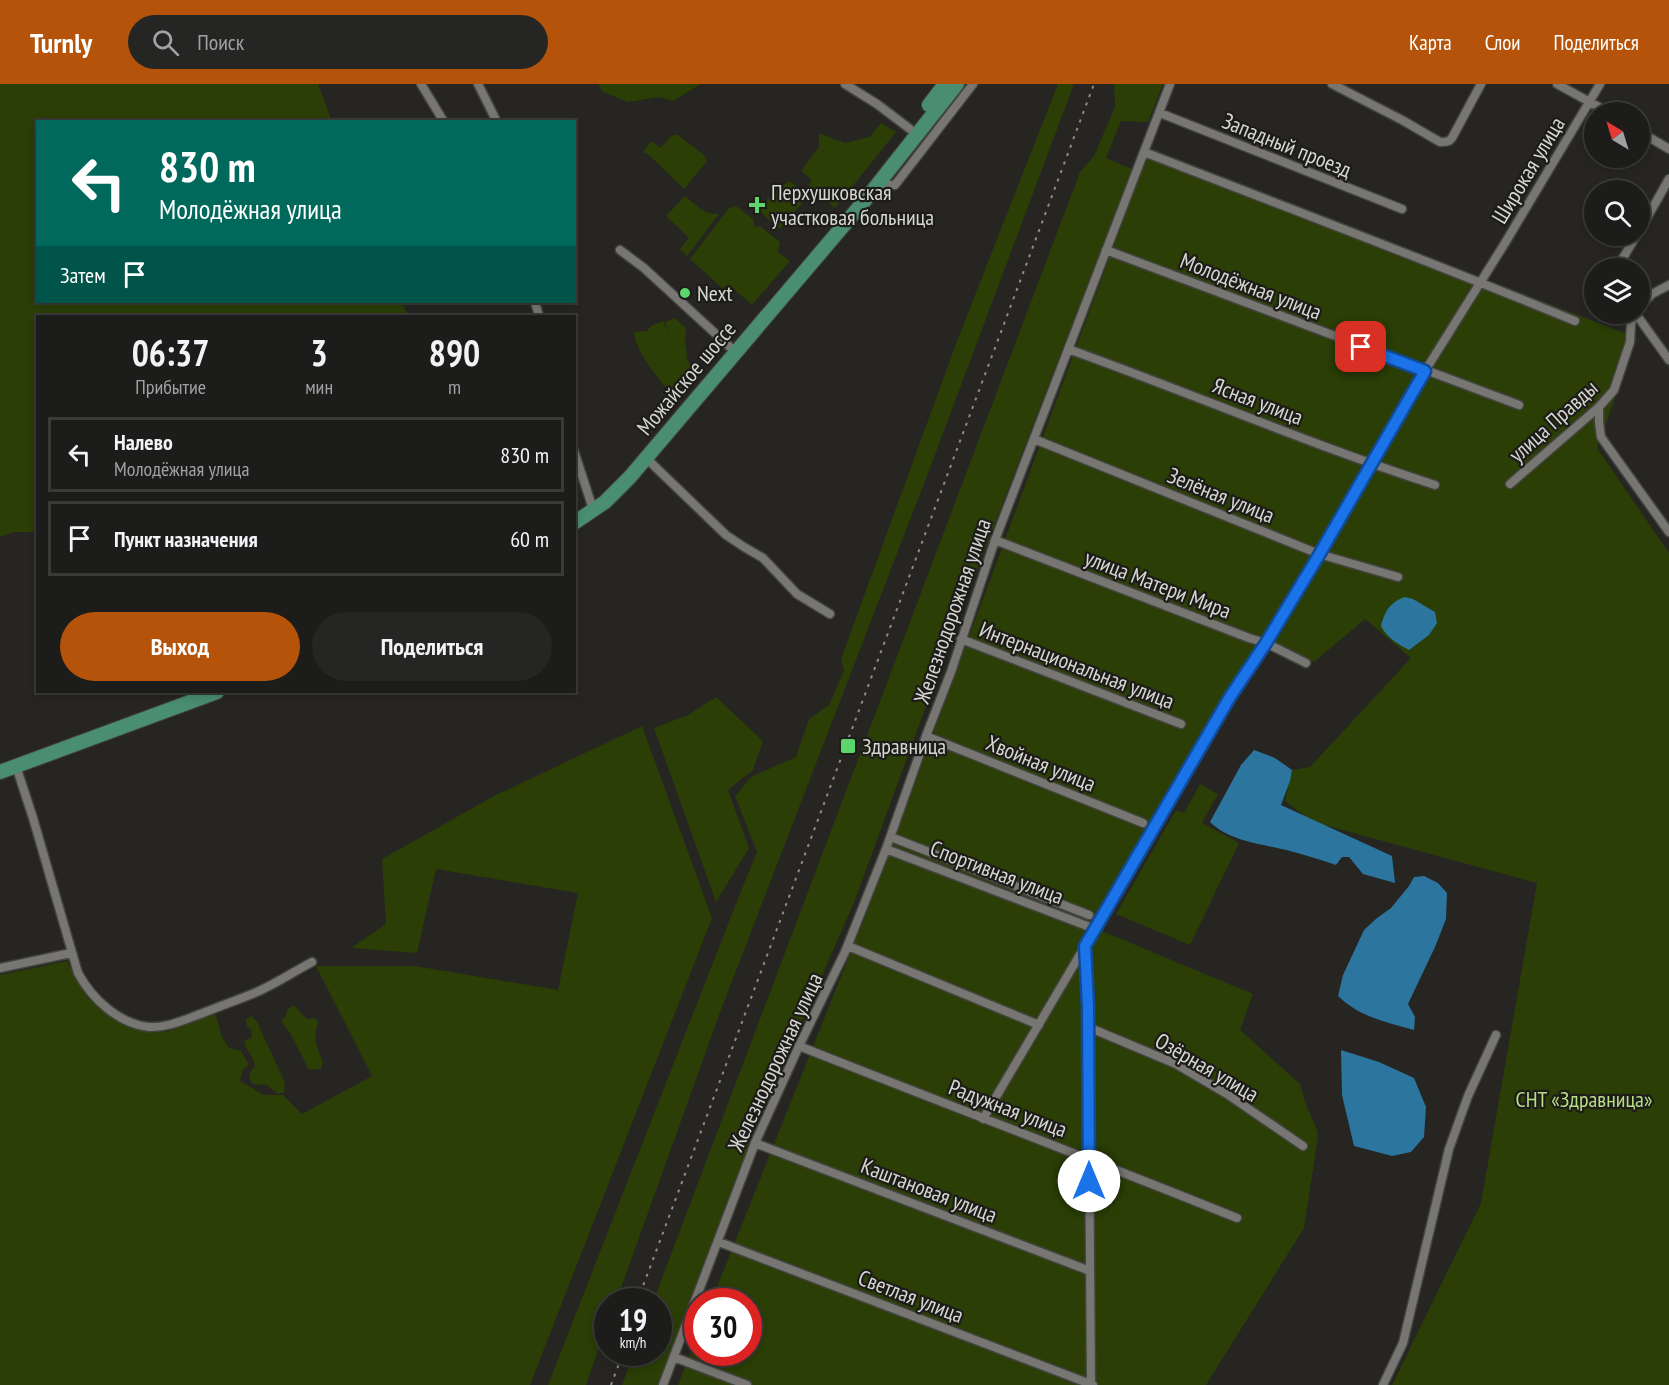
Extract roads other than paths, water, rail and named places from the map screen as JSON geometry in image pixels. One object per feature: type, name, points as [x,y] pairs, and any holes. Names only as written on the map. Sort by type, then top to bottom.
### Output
[{"type":"main road","name":"Можайское шоссе","points":[[576,513],[611,486],[860,195],[945,84]]},
{"type":"main road","name":"Можайское шоссе","points":[[576,522],[596,510],[616,492],[646,458],[881,180],[957,84]]},
{"type":"main road","points":[[0,763],[192,693]]},
{"type":"main road","points":[[0,771],[214,693]]},
{"type":"street","points":[[421,84],[443,120]]},
{"type":"street","points":[[478,84],[496,120]]},
{"type":"street","points":[[845,84],[910,129]]},
{"type":"street","points":[[881,180],[888,185],[896,185],[974,84]]},
{"type":"street","name":"Железнодорожная улица","points":[[663,1385],[755,1143],[848,946],[891,837],[951,672],[995,540],[1170,84]]},
{"type":"street","points":[[1332,84],[1440,142],[1448,142],[1454,134],[1481,84]]},
{"type":"street","points":[[1557,84],[1590,102]]},
{"type":"street","name":"Широкая улица","points":[[1590,102],[1600,84]]},
{"type":"street","name":"Широкая улица","points":[[983,1119],[1230,697],[1266,643],[1425,371],[1584,112]]},
{"type":"street","name":"Западный проезд","points":[[1160,113],[1402,209]]},
{"type":"street","points":[[1650,138],[1669,149]]},
{"type":"street","points":[[1144,152],[1481,282],[1575,321]]},
{"type":"street","points":[[1650,212],[1669,178]]},
{"type":"street","points":[[620,250],[644,268],[730,347]]},
{"type":"street","name":"Молодёжная улица","points":[[1106,250],[1519,405]]},
{"type":"street","points":[[1650,296],[1669,285]]},
{"type":"street","name":"улица Правды","points":[[1510,484],[1599,407],[1614,390],[1630,342],[1631,324]]},
{"type":"street","points":[[1642,324],[1669,360]]},
{"type":"street","name":"Ясная улица","points":[[1068,349],[1371,464],[1435,485]]},
{"type":"street","points":[[1599,407],[1601,437],[1669,532]]},
{"type":"street","name":"Зелёная улица","points":[[1034,439],[1319,555],[1398,577]]},
{"type":"street","points":[[576,456],[591,503]]},
{"type":"street","points":[[646,458],[726,535],[763,558],[797,594],[830,614]]},
{"type":"street","name":"улица Матери Мира","points":[[995,540],[1266,643],[1306,663]]},
{"type":"street","name":"Интернациональная улица","points":[[961,639],[1181,724]]},
{"type":"street","name":"Хвойная улица","points":[[926,736],[1143,822]]},
{"type":"street","points":[[16,766],[78,973],[93,996],[124,1019],[148,1027],[161,1027],[260,991],[312,962]]},
{"type":"street","points":[[891,837],[1089,915]]},
{"type":"street","name":"Спортивная улица","points":[[886,849],[1095,929]]},
{"type":"street","points":[[848,946],[1039,1025]]},
{"type":"street","points":[[1085,946],[1088,1027],[1091,1385]]},
{"type":"street","points":[[0,968],[71,953]]},
{"type":"street","name":"Озёрная улица","points":[[1088,1027],[1176,1064],[1227,1094],[1303,1146]]},
{"type":"street","points":[[1383,1385],[1403,1343],[1449,1149],[1468,1096],[1496,1035]]},
{"type":"street","name":"Радужная улица","points":[[799,1046],[983,1119],[1089,1158],[1236,1218]]},
{"type":"street","name":"Каштановая улица","points":[[755,1143],[1090,1271]]},
{"type":"street","name":"Светлая улица","points":[[719,1242],[1091,1385]]},
{"type":"street","points":[[674,1357],[747,1385]]},
{"type":"water","points":[[1405,597],[1435,612],[1437,623],[1429,635],[1409,650],[1390,637],[1381,626],[1389,608]]},
{"type":"water","points":[[1254,750],[1275,758],[1292,770],[1281,805],[1392,856],[1395,883],[1363,874],[1349,857],[1342,857],[1336,865],[1237,838],[1218,829],[1210,822],[1241,765]]},
{"type":"water","points":[[1424,876],[1438,883],[1447,893],[1446,919],[1408,1004],[1415,1017],[1414,1030],[1364,1014],[1338,996],[1343,975],[1364,930],[1391,908],[1414,877]]},
{"type":"water","points":[[1341,1050],[1379,1062],[1414,1078],[1426,1107],[1424,1137],[1411,1152],[1392,1156],[1354,1146],[1342,1095]]},
{"type":"railway","points":[[642,1288],[1094,84]]},
{"type":"railway","points":[[611,1385],[618,1366]]},
{"type":"place","name":"Перхушковская участковая больница","points":[[757,205]]},
{"type":"place","name":"Next","points":[[685,293]]},
{"type":"place","name":"Здравница","points":[[848,746]]},
{"type":"park label","name":"СНТ «Здравница»","points":[[1584,1099]]}]
